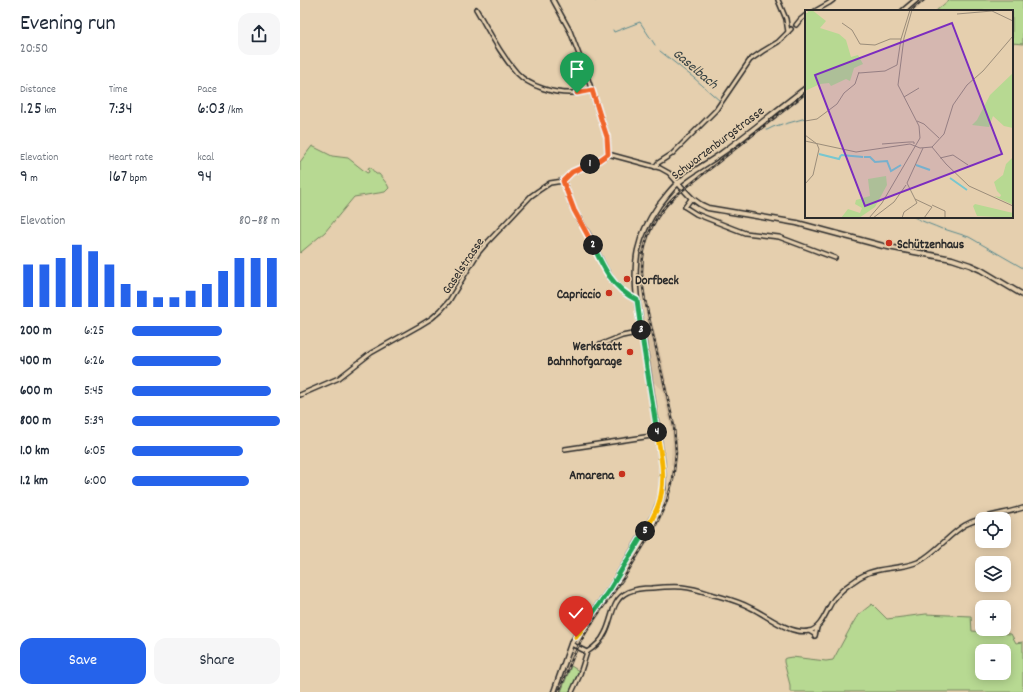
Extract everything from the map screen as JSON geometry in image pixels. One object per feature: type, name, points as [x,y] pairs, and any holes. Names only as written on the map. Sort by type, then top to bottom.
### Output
[{"type":"main road","points":[[904,10],[916,0]]},
{"type":"main road","name":"Schwarzenburgstrasse","points":[[554,692],[571,644],[614,584],[657,510],[662,494],[662,461],[637,300],[635,267],[641,238],[655,211],[678,182],[732,146],[805,89]]},
{"type":"main road","points":[[678,182],[692,199],[700,205],[713,209],[810,226],[883,246],[952,259],[981,270],[1023,295]]},
{"type":"street","points":[[553,0],[577,48],[607,137],[608,154],[655,166],[667,172],[678,182]]},
{"type":"street","points":[[778,0],[786,19],[788,32]]},
{"type":"street","points":[[816,10],[833,0]]},
{"type":"street","points":[[476,9],[496,45],[517,73],[524,79],[543,88],[560,92],[573,93],[592,90]]},
{"type":"street","points":[[796,25],[805,17]]},
{"type":"street","points":[[655,166],[672,154],[716,110],[750,60],[763,50],[778,42],[791,29]]},
{"type":"street","name":"Gaselstrasse","points":[[300,395],[339,378],[371,353],[432,318],[449,301],[478,253],[507,221],[538,191],[552,183],[563,181],[572,172],[598,161],[608,154]]},
{"type":"street","points":[[563,181],[574,210],[608,274],[613,282],[622,291],[637,300]]},
{"type":"street","points":[[692,199],[685,207],[705,218],[742,232],[779,237],[835,258]]},
{"type":"street","points":[[597,346],[622,336],[642,332]]},
{"type":"street","points":[[565,449],[658,435]]},
{"type":"street","points":[[809,631],[815,636],[818,627],[834,599],[861,576],[874,571],[904,567],[919,561],[930,555],[954,532],[970,522],[980,518],[1023,508]]},
{"type":"street","points":[[572,692],[579,677],[586,652],[596,646],[605,633],[614,606],[619,598],[631,591],[648,588],[677,587],[700,591],[739,602],[787,628],[800,631],[809,631],[818,627]]},
{"type":"street","points":[[571,644],[586,652]]},
{"type":"shaded area","points":[[805,92],[805,95],[674,198],[661,214],[651,231],[644,255],[643,281],[647,304],[663,364],[675,429],[677,453],[674,480],[667,503],[657,527],[621,585],[585,636],[576,653],[561,692],[557,692],[575,646],[585,629],[618,583],[654,526],[665,503],[671,480],[673,466],[671,464],[671,428],[662,389],[652,381],[642,322],[647,321],[640,264],[649,230],[659,213],[673,196]]},
{"type":"green space","points":[[949,0],[1023,0],[1023,44],[1013,43],[1013,10],[937,10]]},
{"type":"green space","points":[[312,146],[332,156],[348,158],[367,173],[369,172],[368,168],[370,167],[376,174],[379,174],[389,188],[385,192],[354,197],[325,232],[300,253],[300,162]]},
{"type":"green space","points":[[872,604],[887,619],[926,614],[971,616],[972,631],[975,631],[975,636],[1011,636],[1011,634],[1016,643],[1023,642],[1023,692],[790,692],[790,685],[784,659],[792,657],[826,661],[833,660],[858,615]]},
{"type":"green space","points":[[571,666],[579,671],[570,692],[561,692]]},
{"type":"waterway","name":"Gaselbach","points":[[613,30],[614,32],[640,22],[655,45]]},
{"type":"waterway","name":"Gaselbach","points":[[660,51],[720,101]]},
{"type":"waterway","name":"Gaselbach","points":[[785,124],[805,118]]},
{"type":"waterway","name":"Gaselbach","points":[[766,130],[782,124]]},
{"type":"waterway","name":"Gaselbach","points":[[916,218],[942,229]]},
{"type":"waterway","name":"Gaselbach","points":[[944,229],[969,237],[1023,268]]},
{"type":"railway","points":[[912,10],[924,0]]},
{"type":"railway","points":[[559,692],[582,639],[625,576],[655,527],[666,503],[673,480],[676,453],[674,426],[643,286],[643,258],[645,245],[650,232],[664,208],[674,197],[805,94]]},
{"type":"place","name":"Schützenhaus","points":[[889,243]]},
{"type":"place","name":"Dorfbeck","points":[[627,279]]},
{"type":"place","name":"Capriccio","points":[[609,293]]},
{"type":"place","name":"Werkstatt Bahnhofgarage","points":[[630,352]]},
{"type":"place","name":"Amarena","points":[[622,474]]},
{"type":"route","points":[[576,637],[610,589],[652,520],[657,510],[663,488],[663,468],[637,300],[622,291],[613,282],[608,274],[574,210],[563,181],[572,172],[598,161],[608,154],[607,137],[592,90],[577,93]]}]
